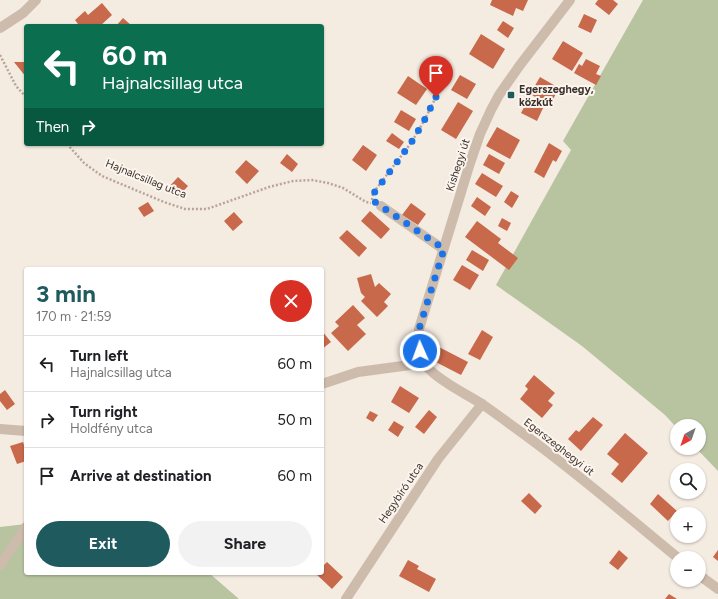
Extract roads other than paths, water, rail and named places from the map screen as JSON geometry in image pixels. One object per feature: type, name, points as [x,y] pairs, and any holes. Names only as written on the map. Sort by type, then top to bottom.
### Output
[{"type":"street","points":[[0,28],[23,13],[36,0]]},
{"type":"street","name":"Kishegyi út","points":[[423,359],[418,341],[419,329],[480,134],[499,95],[570,0]]},
{"type":"street","points":[[381,206],[444,249]]},
{"type":"street","points":[[324,383],[358,372],[410,365],[423,359]]},
{"type":"street","name":"Egerszeghegyi út","points":[[423,359],[428,368],[436,375],[482,404],[568,468],[670,551]]},
{"type":"street","name":"Hegybíró utca","points":[[346,599],[438,459],[482,404]]},
{"type":"street","points":[[0,429],[24,431]]},
{"type":"street","points":[[0,565],[24,530]]},
{"type":"street","points":[[706,580],[718,589]]},
{"type":"place","name":"Egerszeghegy, közkút","points":[[511,95]]}]
